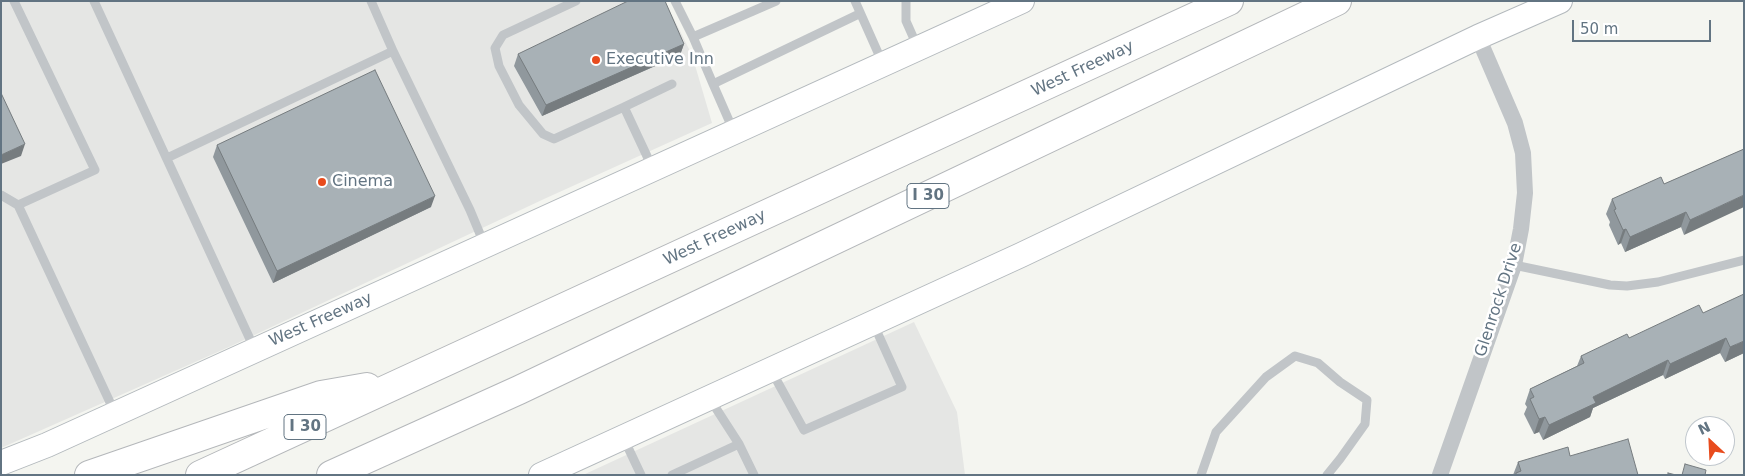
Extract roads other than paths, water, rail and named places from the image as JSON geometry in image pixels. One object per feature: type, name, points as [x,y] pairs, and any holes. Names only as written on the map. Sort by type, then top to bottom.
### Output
[{"type":"highway","name":"West Freeway","points":[[200,475],[1230,1]]},
{"type":"highway","name":"I 30","points":[[331,475],[440,427],[1337,1]]},
{"type":"highway","points":[[89,475],[321,395],[410,379]]},
{"type":"highway","points":[[373,475],[440,427]]},
{"type":"main road","name":"West Freeway","points":[[1,463],[116,414],[1022,1]]},
{"type":"main road","points":[[541,475],[1022,255],[1478,37],[1560,1]]},
{"type":"street","name":"Glenrock Drive","points":[[1440,475],[1514,265],[1525,193],[1523,153],[1515,123],[1478,37]]},
{"type":"lane","points":[[14,1],[95,170],[18,205]]},
{"type":"lane","points":[[94,1],[255,350]]},
{"type":"lane","points":[[371,1],[393,51],[470,210],[485,246]]},
{"type":"lane","points":[[576,1],[503,35],[496,48],[499,66],[519,105],[543,134],[554,139],[672,84]]},
{"type":"lane","points":[[675,1],[735,132]]},
{"type":"lane","points":[[693,37],[776,1]]},
{"type":"lane","points":[[855,1],[883,65]]},
{"type":"lane","points":[[906,1],[906,21],[918,48]]},
{"type":"lane","points":[[713,84],[860,14]]},
{"type":"lane","points":[[167,158],[393,51]]},
{"type":"lane","points":[[624,106],[653,169]]},
{"type":"lane","points":[[1,195],[18,205],[116,414]]},
{"type":"lane","points":[[1514,265],[1607,284],[1627,286],[1658,282],[1744,260]]},
{"type":"lane","points":[[770,370],[804,430],[902,387],[873,323]]},
{"type":"lane","points":[[1201,475],[1216,432],[1266,377],[1295,356],[1318,363],[1340,382],[1367,400],[1365,424],[1327,475]]},
{"type":"lane","points":[[709,398],[739,444],[754,475]]},
{"type":"lane","points":[[623,437],[641,475]]},
{"type":"lane","points":[[672,475],[739,444]]},
{"type":"place","name":"Executive Inn","points":[[596,60]]},
{"type":"place","name":"Cinema","points":[[322,182]]}]
